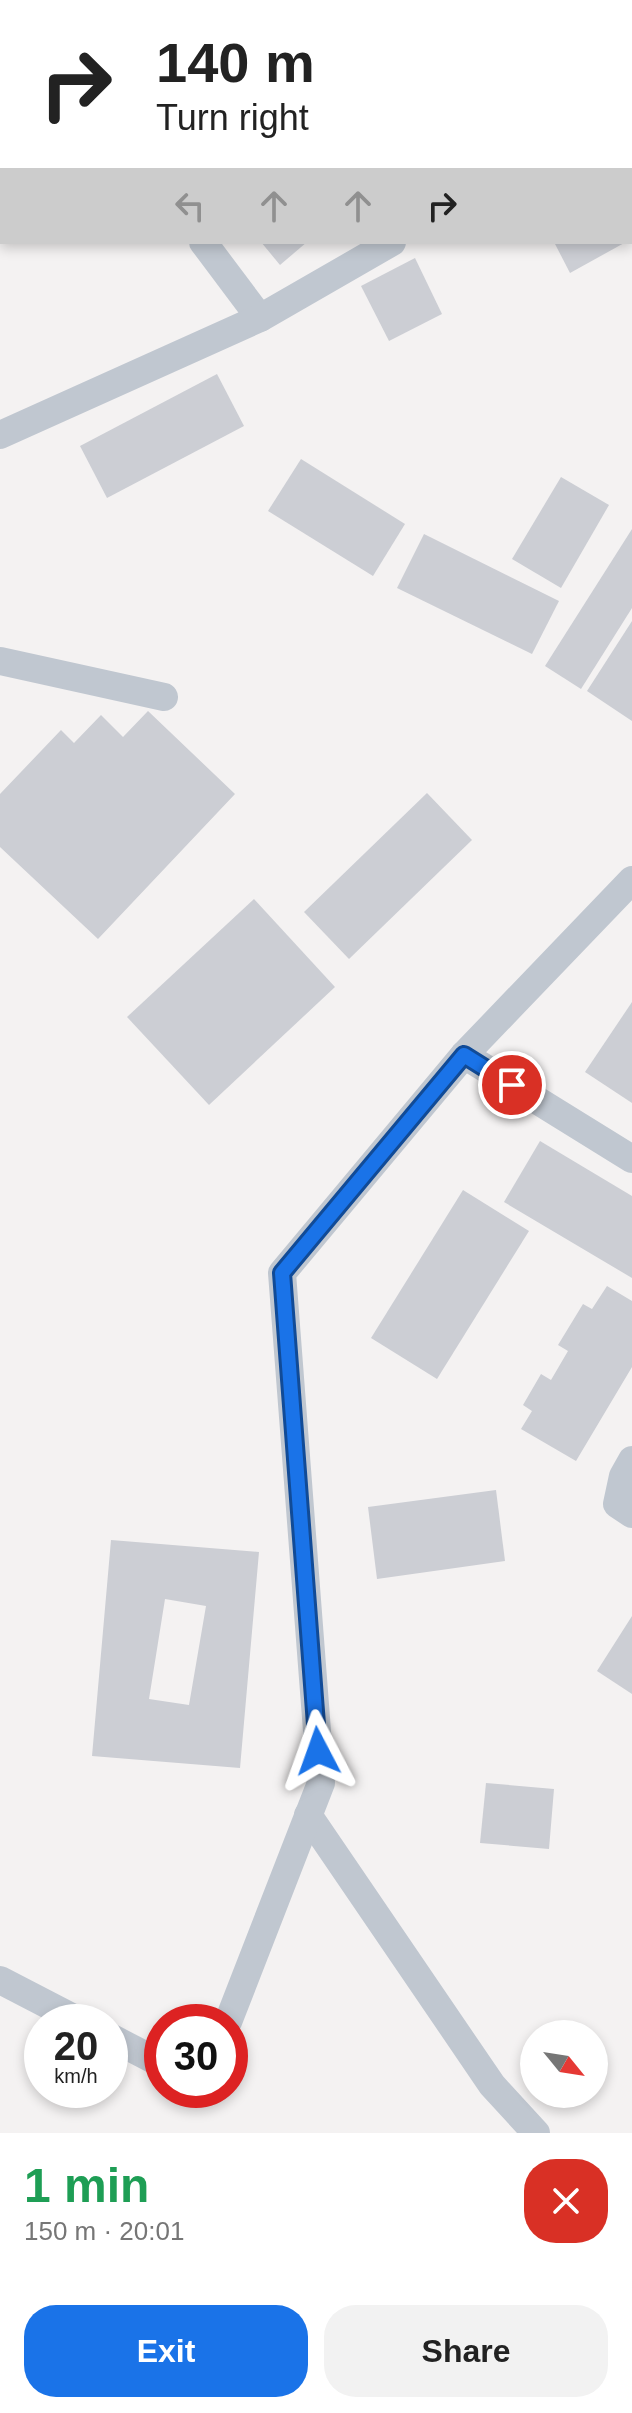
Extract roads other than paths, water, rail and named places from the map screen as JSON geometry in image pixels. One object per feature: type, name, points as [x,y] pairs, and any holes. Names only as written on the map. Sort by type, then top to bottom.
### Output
[{"type":"street","points":[[204,244],[260,318]]},
{"type":"street","points":[[0,435],[260,318],[389,244]]},
{"type":"street","points":[[0,661],[164,697]]},
{"type":"street","points":[[235,2004],[321,1783],[282,1273],[464,1055],[632,880]]},
{"type":"street","points":[[464,1055],[632,1159]]},
{"type":"street","points":[[632,1460],[623,1476],[617,1504],[632,1514]]},
{"type":"street","points":[[308,1815],[492,2085],[536,2133]]},
{"type":"street","points":[[0,1980],[46,2004]]}]
